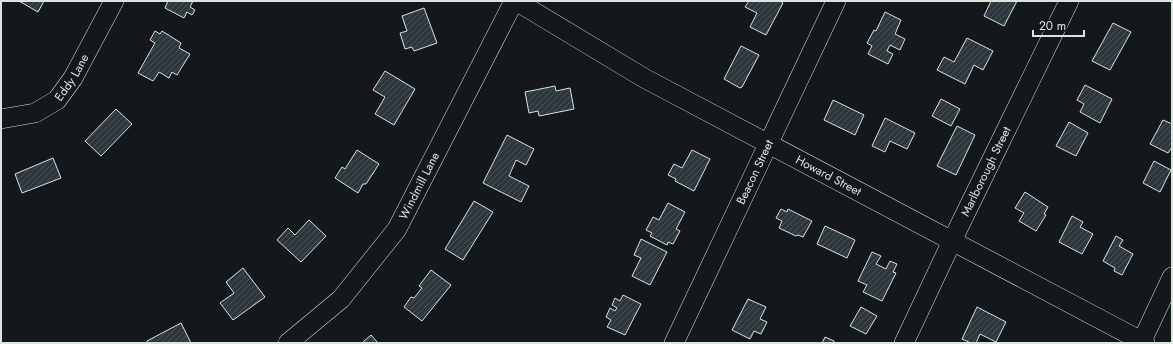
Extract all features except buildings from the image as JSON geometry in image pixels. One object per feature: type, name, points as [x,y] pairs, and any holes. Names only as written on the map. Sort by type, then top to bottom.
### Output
[{"type":"street","name":"Eddy Lane","points":[[1,119],[35,113],[57,100],[73,78],[114,1]]},
{"type":"street","name":"Howard Street","points":[[515,1],[644,78],[1142,342]]},
{"type":"street","name":"Windmill Lane","points":[[288,343],[341,299],[397,229],[515,1]]},
{"type":"street","name":"Beacon Street","points":[[674,343],[836,1]]},
{"type":"street","name":"Marlborough Street","points":[[904,343],[1069,1]]},
{"type":"street","points":[[1142,342],[1172,277]]}]
